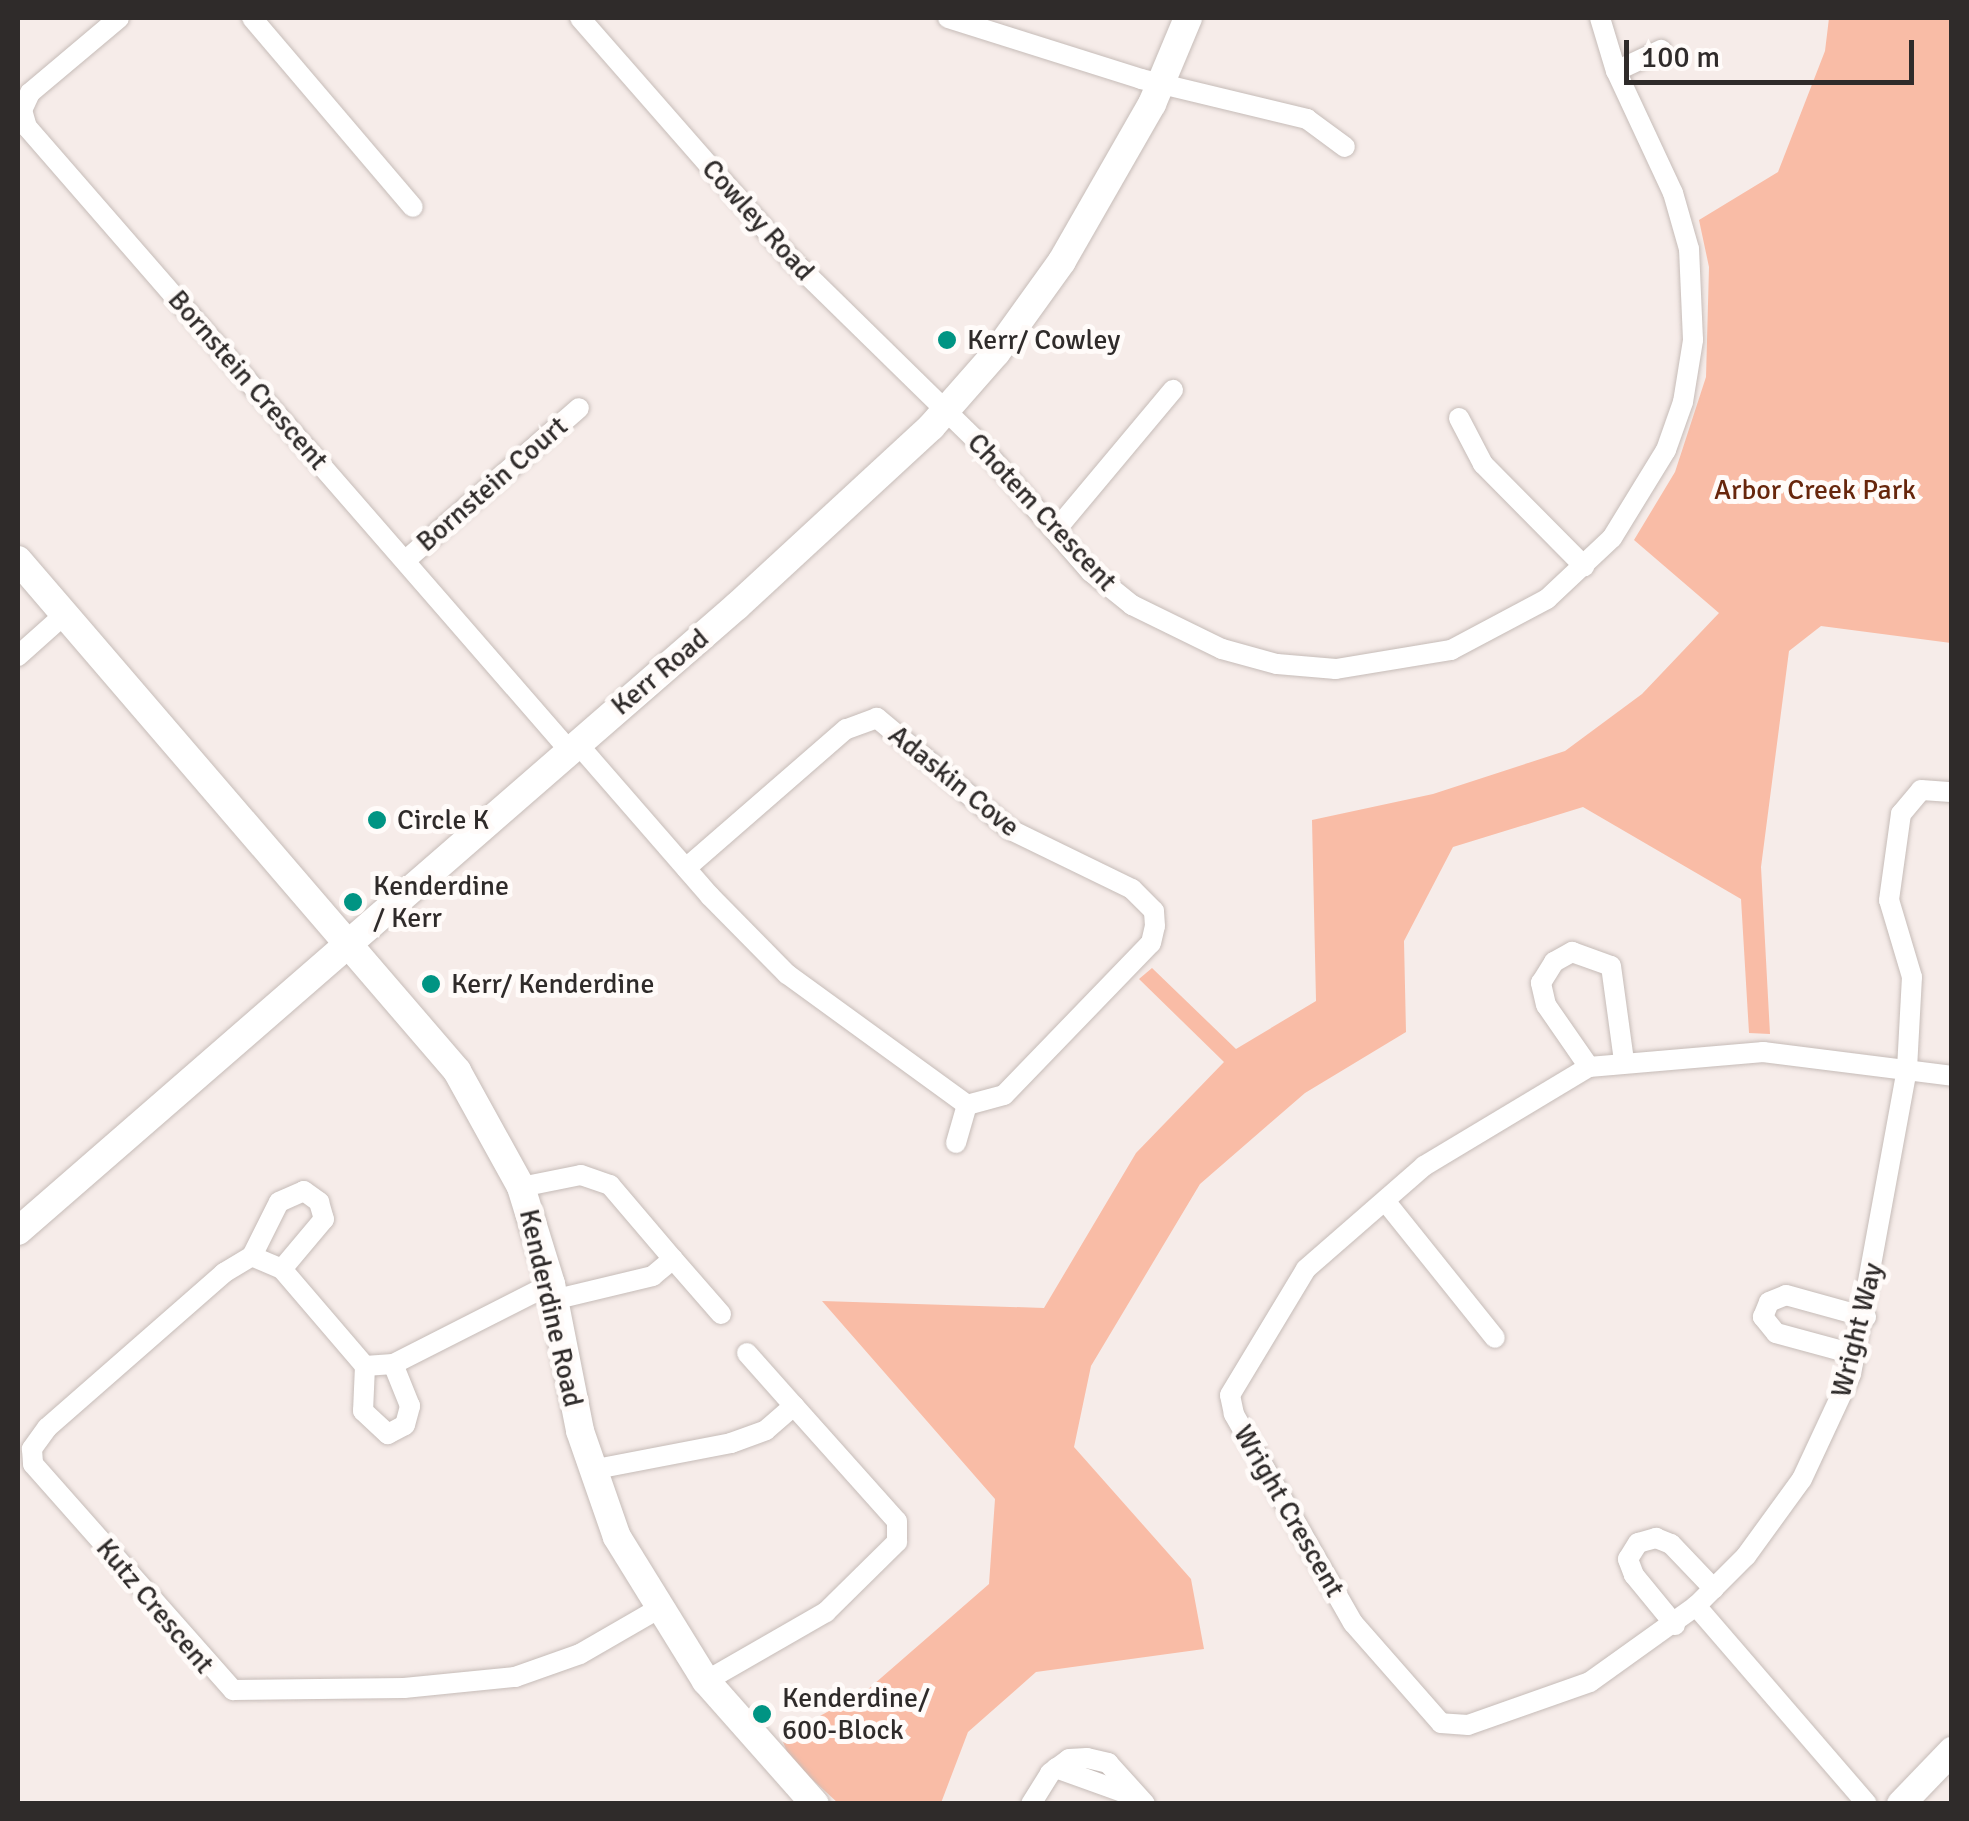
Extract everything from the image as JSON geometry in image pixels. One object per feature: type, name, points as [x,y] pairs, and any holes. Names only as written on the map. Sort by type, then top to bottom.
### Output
[{"type":"street","name":"Bornstein Crescent","points":[[119,18],[30,93],[22,110],[27,127],[573,747]]},
{"type":"street","points":[[252,18],[414,206]]},
{"type":"street","name":"Cowley Road","points":[[580,18],[791,259],[946,412]]},
{"type":"street","points":[[948,18],[1162,84],[1307,118],[1345,147]]},
{"type":"street","name":"Kerr Road","points":[[18,1231],[874,485],[946,412],[1062,262],[1162,84],[1188,18]]},
{"type":"street","name":"Chotem Crescent","points":[[946,412],[1091,572],[1173,629],[1276,664],[1336,669],[1451,650],[1547,599],[1584,566],[1634,510],[1666,450],[1683,402],[1693,340],[1694,288],[1682,222],[1616,71],[1600,18]]},
{"type":"street","points":[[1616,71],[1661,50]]},
{"type":"street","points":[[1055,530],[1173,390]]},
{"type":"street","name":"Bornstein Court","points":[[406,560],[579,408]]},
{"type":"street","points":[[1458,418],[1483,464],[1584,566]]},
{"type":"street","name":"Kenderdine Road","points":[[18,560],[435,1039],[498,1138],[521,1187],[552,1292],[591,1470],[617,1537],[706,1681],[803,1800]]},
{"type":"street","points":[[18,656],[65,614]]},
{"type":"street","name":"Adaskin Cove","points":[[686,868],[846,728],[878,718],[1012,830],[1144,899],[1154,911],[1151,942],[1004,1096],[967,1106]]},
{"type":"street","points":[[573,747],[813,997],[967,1106],[956,1143]]},
{"type":"street","name":"Wright Way","points":[[1696,1606],[1802,1479],[1857,1355],[1907,1069],[1912,977],[1890,900],[1901,814],[1921,790],[1952,792]]},
{"type":"street","points":[[1589,1067],[1546,1005],[1542,983],[1554,962],[1572,952],[1611,966],[1624,1060]]},
{"type":"street","name":"Wright Crescent","points":[[1696,1606],[1675,1625],[1590,1682],[1458,1727],[1432,1716],[1353,1623],[1234,1414],[1230,1394],[1306,1268],[1424,1166],[1589,1067],[1624,1060],[1762,1052],[1952,1076]]},
{"type":"street","points":[[521,1187],[582,1175],[610,1185],[721,1314]]},
{"type":"street","name":"Kutz Crescent","points":[[282,1269],[324,1219],[319,1202],[304,1191],[279,1202],[252,1256],[224,1273],[62,1415],[32,1449],[33,1464],[224,1685],[244,1692],[515,1678],[580,1654],[658,1609]]},
{"type":"street","points":[[1386,1202],[1495,1338]]},
{"type":"street","points":[[252,1256],[282,1269],[365,1366],[363,1410],[388,1434],[405,1425],[410,1406],[393,1364]]},
{"type":"street","points":[[365,1366],[393,1364],[552,1292],[653,1276],[673,1259]]},
{"type":"street","points":[[1857,1355],[1776,1334],[1763,1317],[1769,1302],[1786,1294],[1866,1317]]},
{"type":"street","points":[[706,1681],[826,1612],[897,1542],[897,1521],[747,1353]]},
{"type":"street","points":[[591,1470],[732,1443],[766,1430],[794,1406]]},
{"type":"street","points":[[1675,1625],[1634,1575],[1628,1559],[1638,1543],[1656,1538],[1671,1544],[1714,1589]]},
{"type":"street","points":[[1696,1606],[1867,1804]]},
{"type":"street","points":[[1901,1804],[1952,1751]]},
{"type":"street","points":[[1031,1804],[1056,1768],[1068,1759],[1108,1762],[1143,1801]]},
{"type":"green space","name":"Arbor Creek Park","points":[[1829,18],[1951,18],[1951,643],[1821,626],[1789,651],[1761,867],[1770,1034],[1749,1033],[1741,899],[1583,807],[1453,847],[1404,941],[1406,1032],[1305,1093],[1200,1184],[1091,1366],[1074,1447],[1191,1579],[1204,1649],[1036,1672],[968,1732],[941,1803],[838,1803],[790,1759],[781,1737],[866,1691],[989,1584],[995,1499],[822,1301],[1044,1308],[1136,1153],[1224,1062],[1139,979],[1152,968],[1236,1049],[1316,1001],[1312,820],[1433,794],[1565,751],[1642,694],[1719,613],[1634,540],[1675,472],[1706,377],[1709,267],[1699,220],[1778,172],[1825,51]]},
{"type":"place","name":"Kerr/ Cowley","points":[[947,340]]},
{"type":"place","name":"Circle K","points":[[377,820]]},
{"type":"place","name":"Kenderdine / Kerr","points":[[353,902]]},
{"type":"place","name":"Kerr/ Kenderdine","points":[[431,984]]},
{"type":"place","name":"Kenderdine/ 600-Block","points":[[762,1714]]}]
